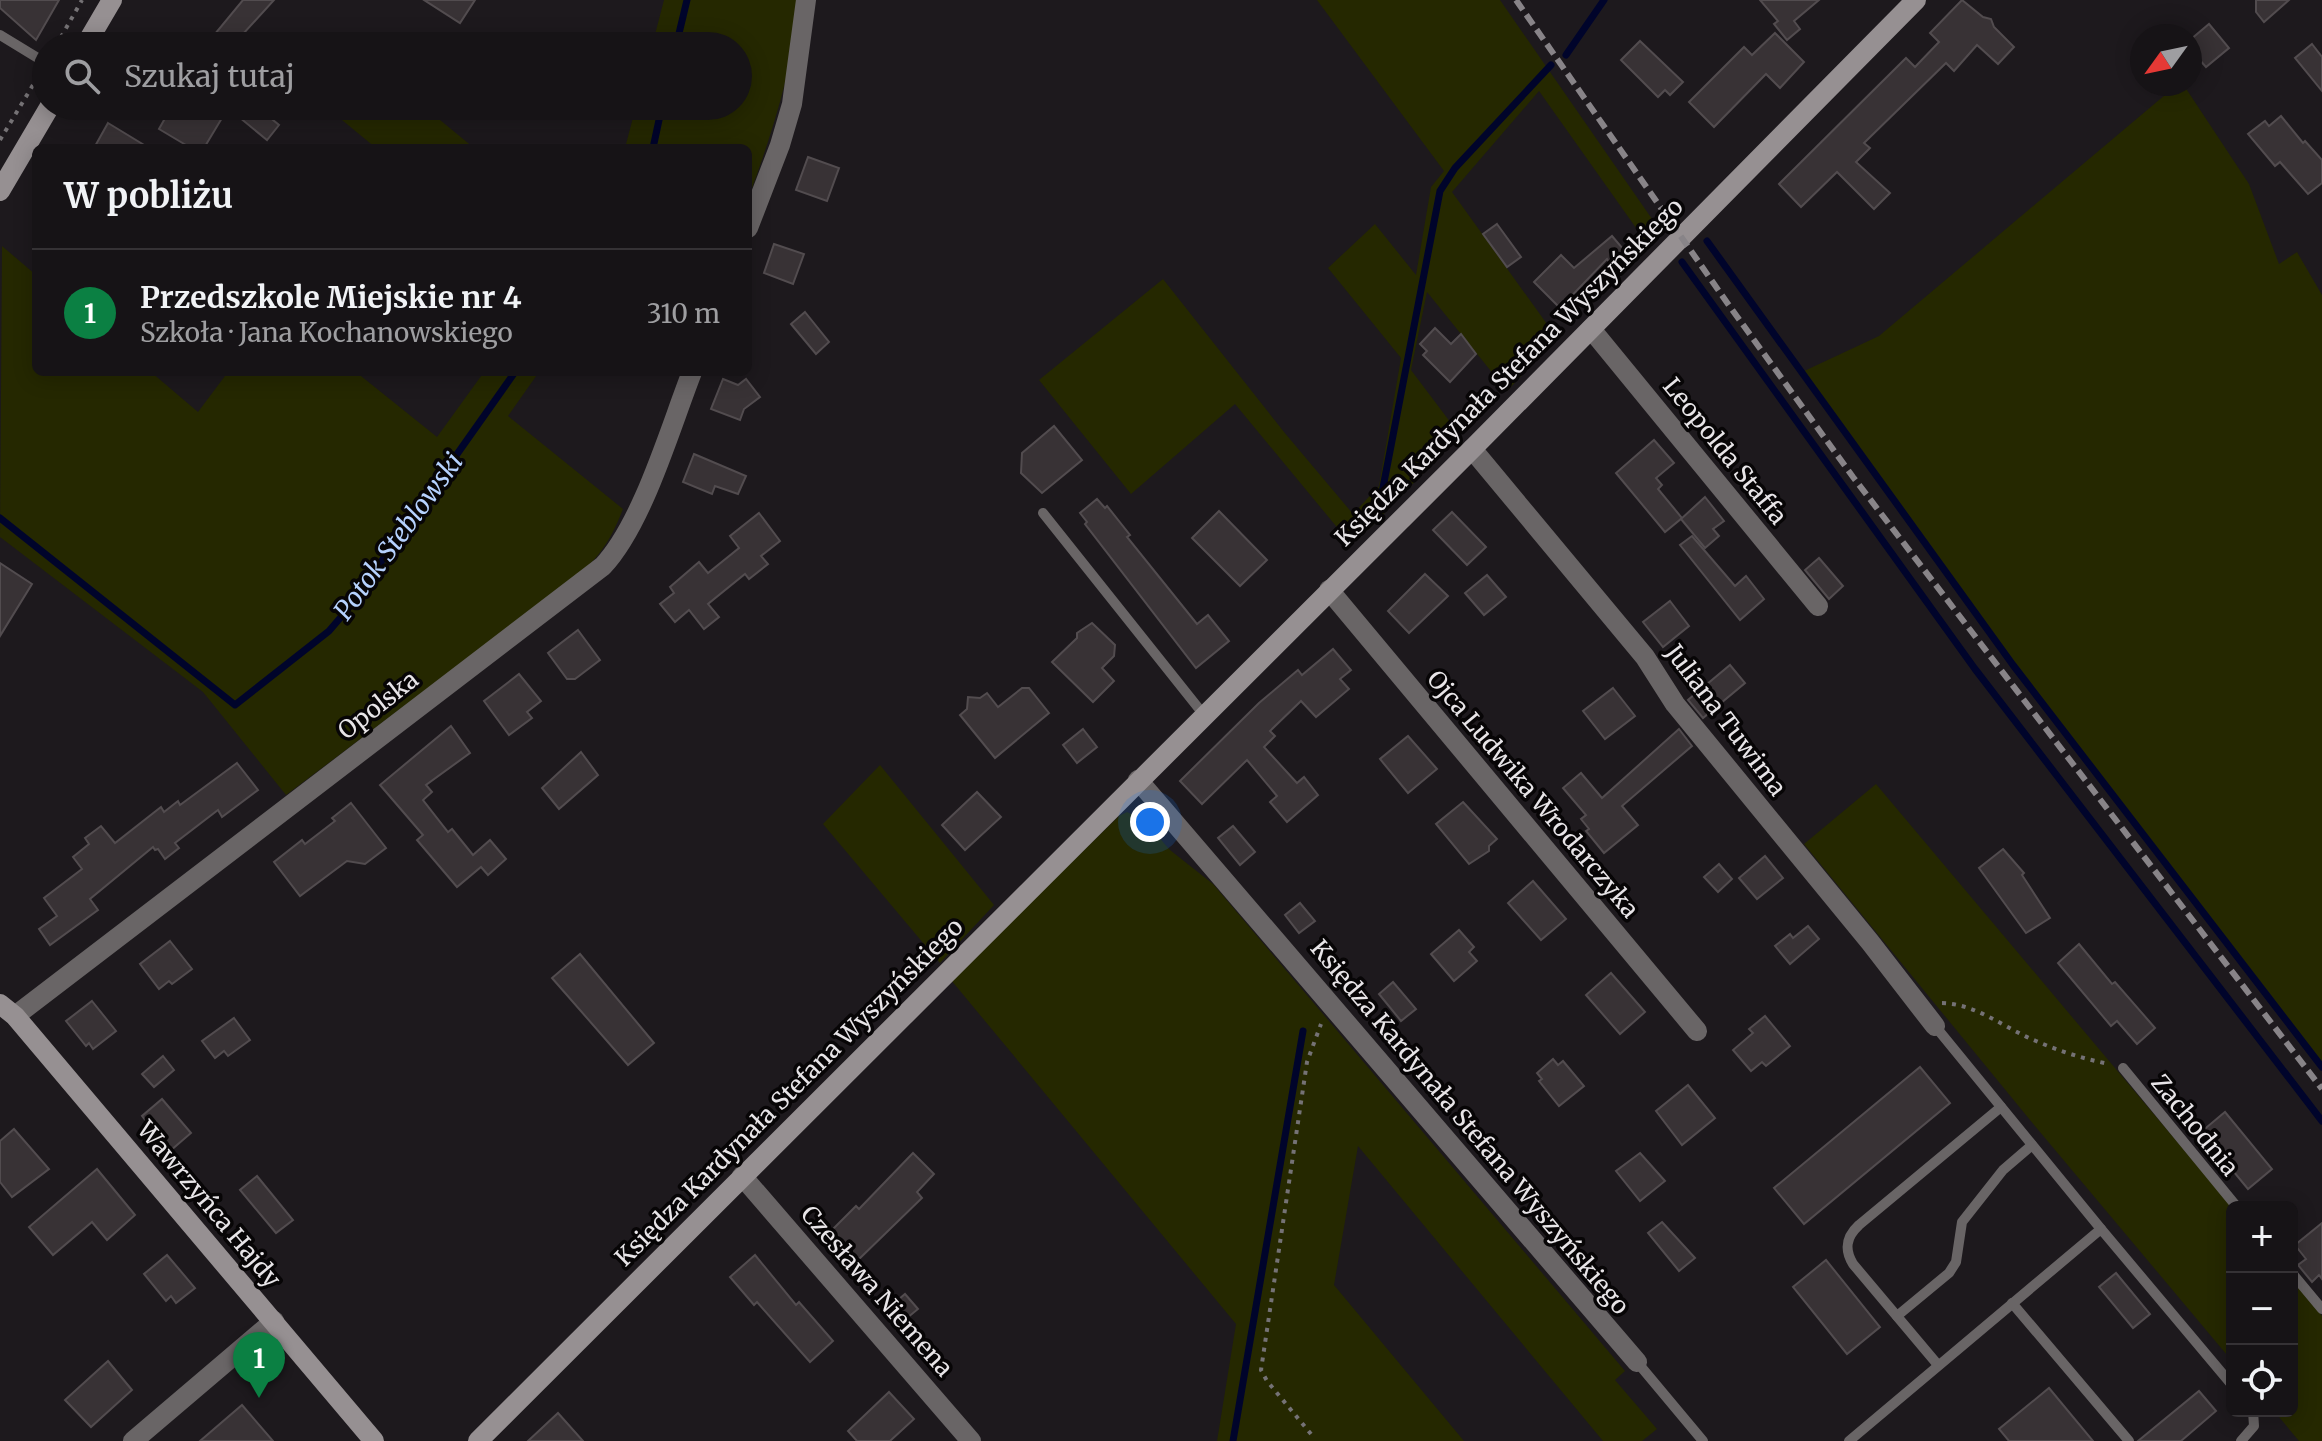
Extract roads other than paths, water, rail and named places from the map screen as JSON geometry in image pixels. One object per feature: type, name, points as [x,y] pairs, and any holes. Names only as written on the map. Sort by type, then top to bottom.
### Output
[{"type":"street","points":[[93,32],[112,0]]},
{"type":"street","points":[[752,218],[792,104],[806,0]]},
{"type":"street","name":"Księdza Kardynała Stefana Wyszyńskiego","points":[[478,1441],[1472,449],[1916,0]]},
{"type":"street","points":[[0,191],[42,120]]},
{"type":"street","name":"Leopolda Staffa","points":[[1591,329],[1818,606]]},
{"type":"street","name":"Opolska","points":[[8,1010],[603,566],[620,545],[637,512],[690,376]]},
{"type":"street","name":"Juliana Tuwima","points":[[1472,449],[1645,657],[1675,704],[1930,1020]]},
{"type":"street","name":"Ojca Ludwika Wrodarczyka","points":[[1329,590],[1697,1031]]},
{"type":"street","name":"Księdza Kardynała Stefana Wyszyńskiego","points":[[1138,780],[1637,1362]]},
{"type":"street","name":"Wawrzyńca Hajdy","points":[[8,1010],[374,1441]]},
{"type":"street","name":"Czesława Niemena","points":[[742,1176],[971,1441]]},
{"type":"street","points":[[133,1441],[274,1321]]},
{"type":"lane","points":[[0,35],[32,54]]},
{"type":"lane","points":[[1043,513],[1204,715]]},
{"type":"lane","points":[[1930,1020],[2226,1378]]},
{"type":"lane","name":"Zachodnia","points":[[2123,1068],[2232,1201]]},
{"type":"lane","points":[[1938,1365],[1853,1264],[1847,1247],[1848,1239],[1859,1225],[2001,1107]]},
{"type":"lane","points":[[1897,1316],[1949,1273],[1956,1262],[1962,1222],[2003,1170],[2032,1145]]},
{"type":"lane","points":[[1849,1441],[2101,1229]]},
{"type":"lane","points":[[2298,1280],[2322,1309]]},
{"type":"lane","points":[[2012,1303],[2129,1441]]},
{"type":"lane","points":[[1637,1362],[1703,1441]]},
{"type":"lane","points":[[2241,1441],[2254,1426],[2253,1417]]},
{"type":"waterway","name":"Potok Steblowski","points":[[679,32],[687,0]]},
{"type":"waterway","points":[[1566,55],[1604,0]]},
{"type":"waterway","points":[[1381,498],[1440,191],[1455,168],[1551,65]]},
{"type":"waterway","name":"Potok Steblowski","points":[[654,144],[659,120]]},
{"type":"waterway","points":[[1707,241],[2013,665],[2322,1067]]},
{"type":"waterway","points":[[1682,262],[1975,669],[2322,1121]]},
{"type":"waterway","name":"Potok Steblowski","points":[[0,518],[235,705],[329,631],[347,610],[512,376]]},
{"type":"waterway","points":[[1233,1441],[1303,1031]]},
{"type":"railway","points":[[1516,0],[1853,477],[2322,1089]]},
{"type":"place","name":"Przedszkole Miejskie nr 4","points":[[259,1398]]}]
